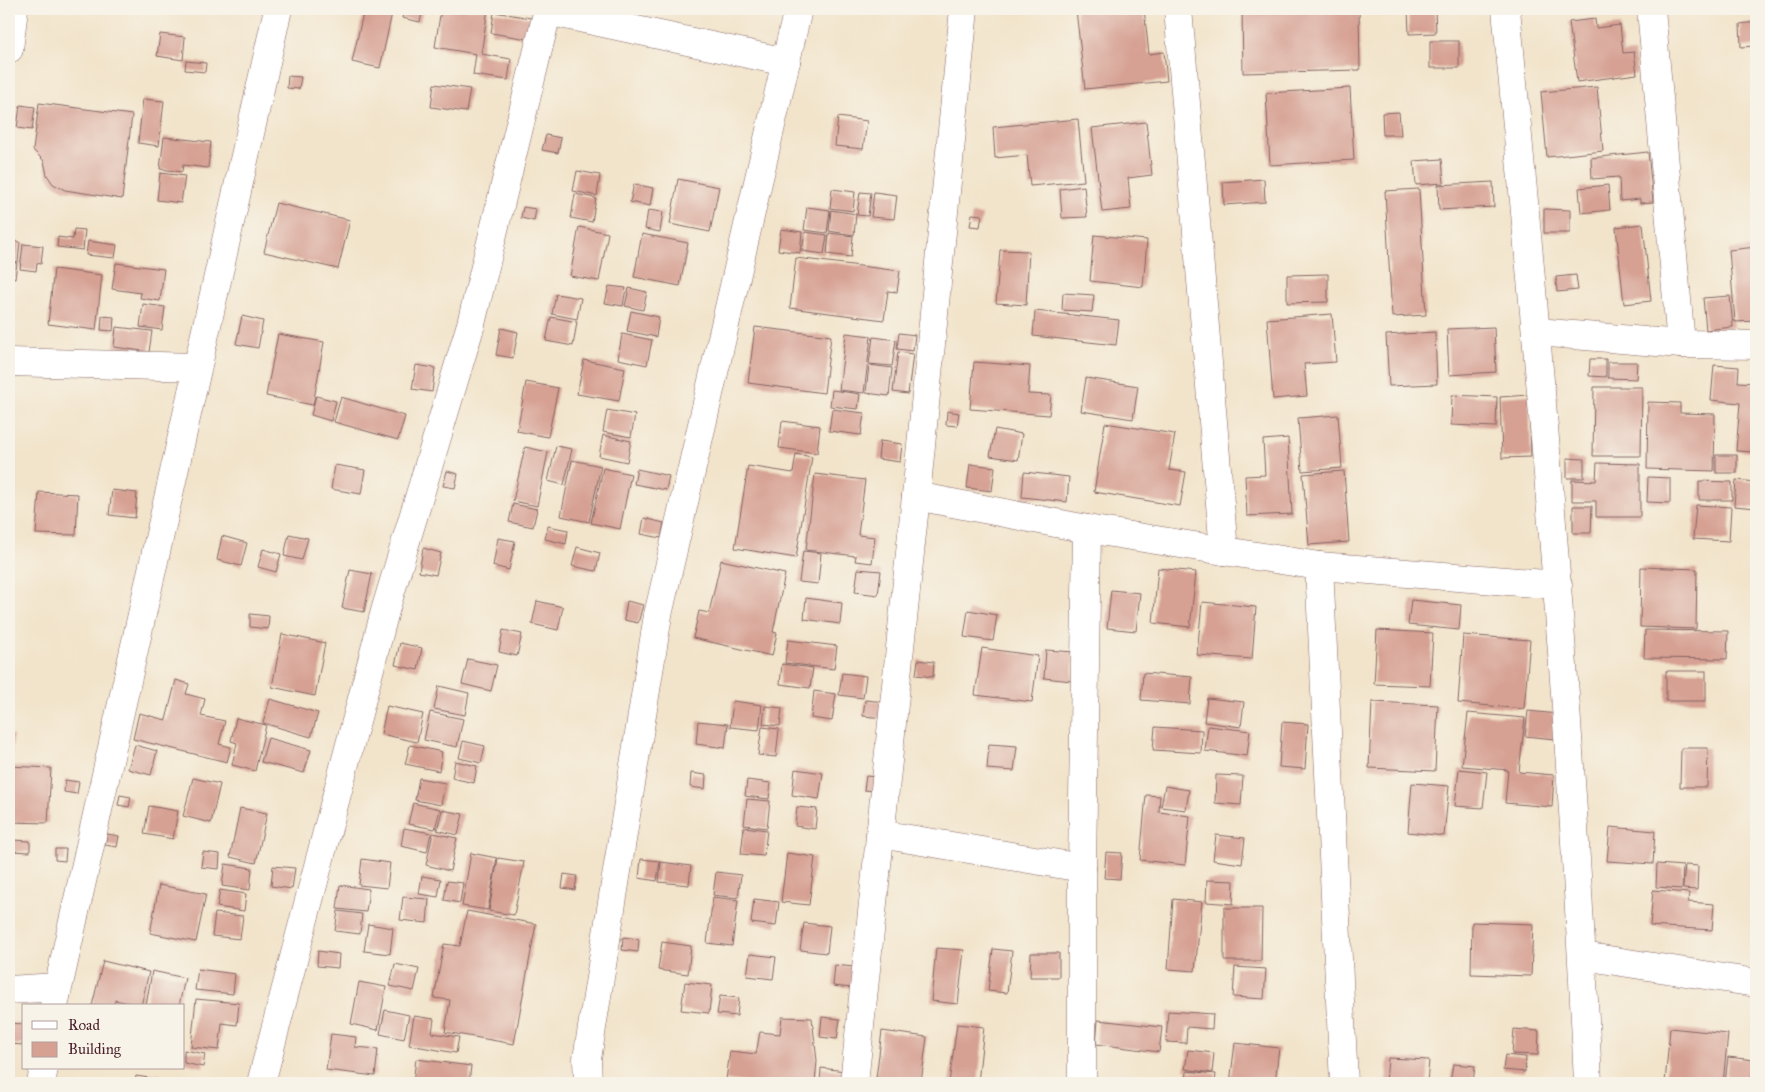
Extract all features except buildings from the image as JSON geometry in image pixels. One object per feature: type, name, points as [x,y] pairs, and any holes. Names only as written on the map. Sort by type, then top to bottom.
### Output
[{"type":"street","points":[[9,50],[14,9]]},
{"type":"street","points":[[9,990],[55,997],[278,9]]},
{"type":"street","points":[[588,1083],[588,1059],[658,614],[798,9]]},
{"type":"street","points":[[854,1083],[916,496],[964,9]]},
{"type":"street","points":[[1178,9],[1224,551]]},
{"type":"street","points":[[1506,9],[1537,332],[1558,584],[1583,956],[1588,1083]]},
{"type":"street","points":[[1651,9],[1680,344]]},
{"type":"street","points":[[261,1083],[385,611],[471,324],[547,10],[786,62]]},
{"type":"street","points":[[1537,332],[1680,344],[1756,345]]},
{"type":"street","points":[[9,362],[196,367]]},
{"type":"street","points":[[916,496],[1087,529],[1319,566],[1558,584]]},
{"type":"street","points":[[1082,1083],[1082,868],[1087,529]]},
{"type":"street","points":[[1319,566],[1344,1083]]},
{"type":"street","points":[[880,834],[1082,868]]},
{"type":"street","points":[[1583,956],[1756,983]]},
{"type":"street","points":[[41,1083],[44,1070]]}]
